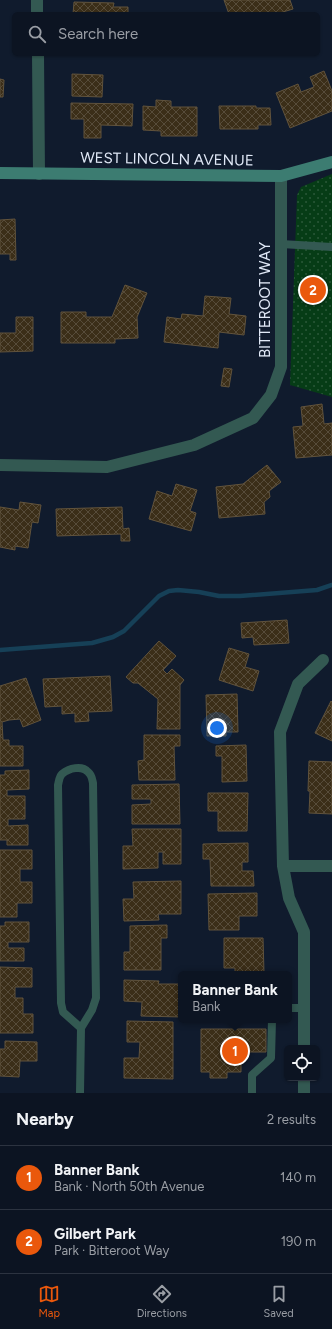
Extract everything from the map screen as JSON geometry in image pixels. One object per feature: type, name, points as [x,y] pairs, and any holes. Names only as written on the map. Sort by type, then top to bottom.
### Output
[{"type":"street","points":[[37,0],[37,12]]},
{"type":"street","points":[[38,56],[39,174]]},
{"type":"street","name":"WEST LINCOLN AVENUE","points":[[0,173],[281,176],[332,162]]},
{"type":"street","name":"BITTEROOT WAY","points":[[0,465],[107,467],[194,445],[253,418],[271,395],[282,367],[281,176]]},
{"type":"street","points":[[304,1045],[304,932],[289,898],[283,866],[280,732],[298,684],[323,660]]},
{"type":"street","points":[[283,866],[332,866]]},
{"type":"street","points":[[304,1081],[304,1093]]},
{"type":"lane","points":[[281,244],[332,247]]},
{"type":"lane","points":[[80,1093],[81,1028],[92,1010],[96,998],[93,783],[92,776],[88,771],[83,768],[76,768],[68,770],[62,774],[58,785],[61,1003],[63,1012],[81,1028]]},
{"type":"lane","points":[[292,1008],[304,1008]]},
{"type":"lane","points":[[252,1093],[252,1075],[271,1058],[272,1023]]},
{"type":"green space","points":[[332,174],[332,397],[290,385],[297,195],[301,187]]},
{"type":"building","points":[[224,0],[290,0],[293,9],[283,12],[228,12]]},
{"type":"building","points":[[74,2],[114,3],[113,7],[128,7],[128,12],[73,12]]},
{"type":"building","points":[[324,71],[332,91],[332,111],[290,128],[276,93],[298,84],[301,92],[314,87],[310,77]]},
{"type":"building","points":[[72,74],[103,75],[102,97],[72,96]]},
{"type":"building","points":[[0,79],[4,80],[3,97],[0,97]]},
{"type":"building","points":[[156,100],[171,101],[171,107],[197,107],[197,136],[161,136],[161,131],[143,130],[143,106],[156,107]]},
{"type":"building","points":[[71,103],[133,104],[132,126],[101,125],[101,138],[84,138],[84,119],[71,119]]},
{"type":"building","points":[[219,106],[256,106],[256,108],[270,108],[271,125],[258,125],[258,129],[220,129]]},
{"type":"building","points":[[15,219],[16,260],[10,260],[10,254],[0,254],[0,220]]},
{"type":"building","points":[[125,285],[147,293],[137,317],[138,338],[115,339],[115,343],[61,343],[61,312],[86,312],[86,317],[112,317]]},
{"type":"building","points":[[205,296],[231,298],[229,314],[246,316],[244,335],[219,332],[218,348],[164,342],[167,317],[181,319],[182,314],[203,316]]},
{"type":"building","points":[[16,317],[33,317],[33,351],[0,352],[0,333],[16,333]]},
{"type":"building","points":[[224,368],[232,369],[229,387],[221,386]]},
{"type":"building","points":[[322,404],[324,424],[332,423],[332,455],[296,458],[293,427],[303,426],[301,407]]},
{"type":"building","points":[[267,465],[281,482],[269,491],[270,497],[264,502],[265,514],[219,518],[216,487],[243,484]]},
{"type":"building","points":[[176,484],[197,490],[190,511],[196,513],[191,531],[149,519],[157,491],[172,496]]},
{"type":"building","points":[[20,502],[41,505],[38,523],[32,522],[28,548],[15,546],[15,550],[0,547],[0,507],[19,510]]},
{"type":"building","points":[[122,507],[123,529],[129,528],[130,541],[121,541],[121,534],[57,536],[56,509]]},
{"type":"building","points":[[287,620],[289,643],[254,645],[253,637],[242,638],[241,623]]},
{"type":"building","points":[[159,641],[176,656],[163,670],[167,674],[172,669],[184,680],[180,685],[180,729],[157,729],[158,699],[138,683],[133,683],[126,677]]},
{"type":"building","points":[[229,648],[249,654],[245,667],[259,671],[253,691],[219,680]]},
{"type":"building","points":[[110,676],[112,711],[88,712],[89,721],[75,722],[75,713],[62,714],[62,706],[45,707],[43,679]]},
{"type":"building","points":[[26,678],[41,720],[23,727],[20,719],[2,722],[3,740],[9,740],[9,746],[23,746],[23,766],[0,766],[0,686]]},
{"type":"building","points":[[237,694],[238,732],[226,732],[226,736],[207,736],[206,695]]},
{"type":"building","points":[[331,701],[332,702],[332,741],[315,733]]},
{"type":"building","points":[[144,735],[180,735],[180,746],[174,746],[175,780],[139,780],[138,761],[144,760]]},
{"type":"building","points":[[246,745],[247,781],[222,782],[222,756],[216,756],[216,746]]},
{"type":"building","points":[[309,761],[332,762],[332,814],[309,813]]},
{"type":"building","points":[[29,770],[29,789],[7,790],[7,796],[25,796],[25,819],[8,819],[8,826],[28,825],[28,845],[7,845],[7,840],[0,840],[0,775],[5,775],[5,771]]},
{"type":"building","points":[[179,784],[180,824],[132,824],[132,805],[151,804],[151,799],[132,799],[132,785]]},
{"type":"building","points":[[208,793],[248,793],[247,831],[218,831],[218,811],[208,811]]},
{"type":"building","points":[[132,829],[181,829],[181,864],[163,864],[163,852],[158,852],[158,868],[123,869],[123,846],[133,846]]},
{"type":"building","points":[[248,843],[248,862],[242,862],[242,871],[253,871],[254,886],[211,886],[210,859],[203,859],[203,844]]},
{"type":"building","points":[[0,850],[32,850],[32,869],[20,869],[20,882],[32,882],[32,903],[17,903],[17,917],[0,917]]},
{"type":"building","points":[[181,881],[181,914],[158,914],[159,920],[124,921],[123,899],[134,899],[133,882]]},
{"type":"building","points":[[257,893],[257,916],[239,916],[239,930],[209,930],[208,894]]},
{"type":"building","points":[[5,922],[29,922],[29,942],[8,942],[8,948],[24,948],[24,961],[0,961],[0,926],[5,926]]},
{"type":"building","points":[[167,925],[167,938],[161,938],[161,970],[124,970],[124,952],[130,952],[130,926]]},
{"type":"building","points":[[224,938],[263,938],[264,971],[235,971],[235,968],[224,968]]},
{"type":"building","points":[[0,967],[32,968],[32,987],[15,987],[15,998],[23,998],[23,1014],[33,1014],[33,1033],[0,1033]]},
{"type":"building","points":[[124,980],[159,981],[158,984],[178,984],[178,1017],[141,1016],[142,1002],[124,1001]]},
{"type":"building","points":[[127,1021],[173,1022],[173,1079],[124,1078],[124,1058],[139,1058],[140,1042],[127,1042]]},
{"type":"building","points":[[201,1029],[266,1029],[266,1052],[241,1052],[241,1072],[227,1072],[227,1078],[210,1078],[210,1072],[201,1072]]},
{"type":"building","points":[[5,1041],[37,1042],[37,1061],[20,1061],[19,1077],[0,1076],[0,1049],[5,1049]]},
{"type":"waterway","points":[[0,650],[92,643],[113,637],[124,631],[159,596],[169,591],[178,590],[219,596],[240,596],[317,590],[332,585]]},
{"type":"place","name":"Gilbert Park","points":[[313,290]]},
{"type":"place","name":"Banner Bank","points":[[235,1051]]}]
